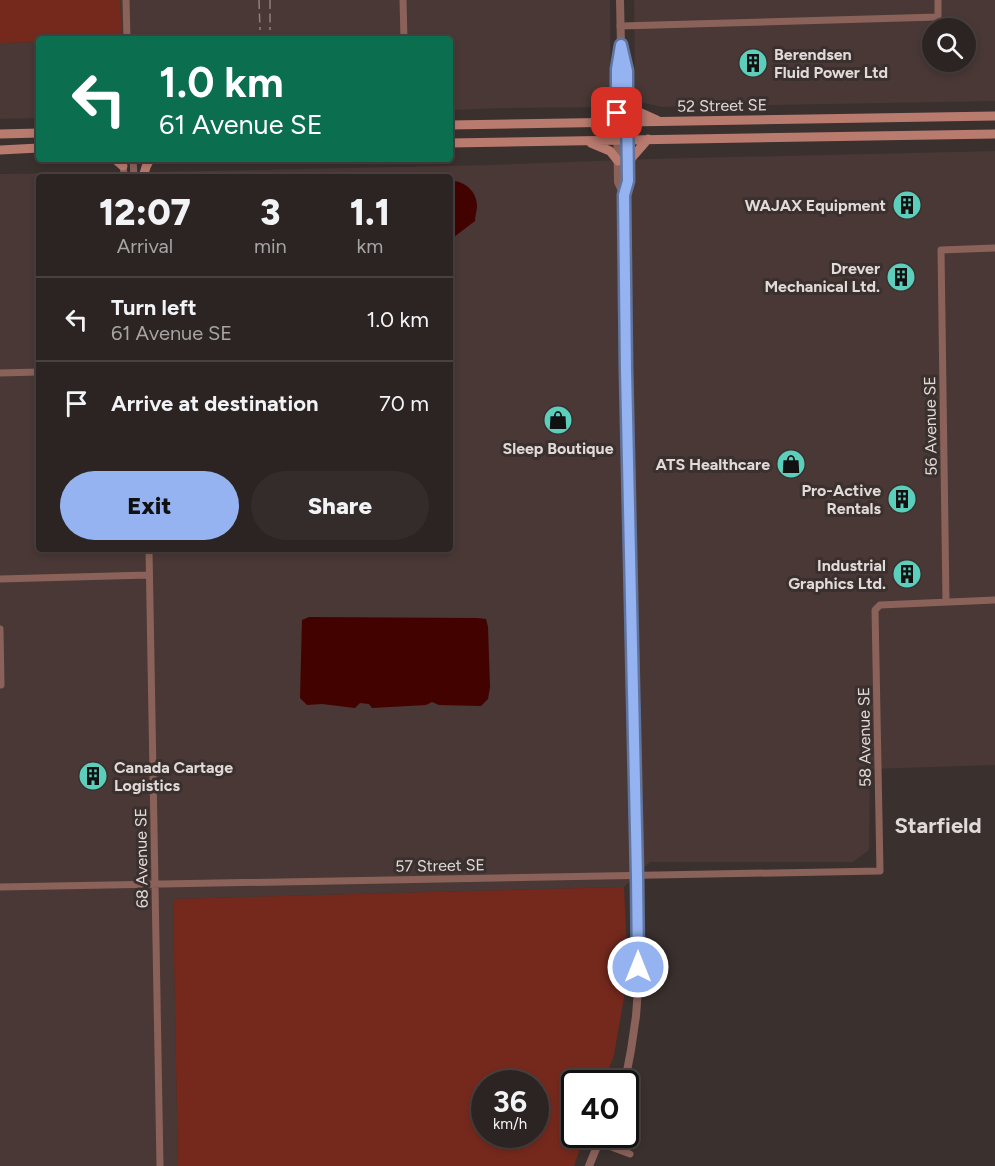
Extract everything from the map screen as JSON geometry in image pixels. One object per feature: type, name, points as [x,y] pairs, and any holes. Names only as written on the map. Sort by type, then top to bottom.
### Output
[{"type":"main road","points":[[627,103],[659,121]]},
{"type":"main road","name":"52 Street SE","points":[[453,125],[995,116]]},
{"type":"main road","points":[[0,134],[36,133]]},
{"type":"main road","name":"52 Street SE","points":[[453,143],[995,134]]},
{"type":"main road","points":[[585,141],[610,151],[623,161],[648,140]]},
{"type":"main road","points":[[0,150],[36,148]]},
{"type":"street","points":[[126,0],[127,36]]},
{"type":"street","points":[[403,0],[404,36]]},
{"type":"street","points":[[620,0],[621,45],[617,69],[617,122],[623,140]]},
{"type":"street","points":[[621,26],[939,17],[938,0]]},
{"type":"street","points":[[621,45],[627,71],[627,122],[623,140],[623,161],[618,182],[624,195],[638,989],[627,1070]]},
{"type":"street","name":"56 Avenue SE","points":[[946,601],[941,250],[995,248]]},
{"type":"street","points":[[0,373],[36,372]]},
{"type":"street","name":"68 Avenue SE","points":[[149,552],[160,1166]]},
{"type":"street","points":[[0,579],[149,575]]},
{"type":"street","points":[[946,601],[995,600]]},
{"type":"street","name":"58 Avenue SE","points":[[880,871],[875,610],[880,605],[946,601]]},
{"type":"street","points":[[0,629],[0,685]]},
{"type":"street","name":"57 Street SE","points":[[0,887],[880,871]]},
{"type":"street","points":[[588,1166],[596,1148]]},
{"type":"street","points":[[619,1148],[630,1154]]},
{"type":"shaded area","points":[[0,0],[120,0],[122,36],[36,36],[36,42],[0,43]]},
{"type":"shaded area","points":[[120,0],[610,0],[611,107],[453,110],[453,36],[121,36]]},
{"type":"shaded area","points":[[634,0],[995,0],[995,101],[662,107],[635,101]]},
{"type":"shaded area","points":[[36,42],[36,118],[0,119],[0,43]]},
{"type":"shaded area","points":[[995,151],[995,765],[870,769],[869,850],[853,862],[650,862],[624,887],[173,899],[178,1166],[0,1166],[0,174],[490,165]]},
{"type":"shaded area","points":[[453,181],[465,185],[475,196],[477,206],[475,221],[453,238]]},
{"type":"shaded area","points":[[309,617],[486,619],[490,687],[488,699],[481,706],[439,705],[432,702],[426,705],[372,708],[369,704],[360,703],[355,708],[322,704],[307,705],[300,698],[302,620]]},
{"type":"shaded area","points":[[624,887],[628,974],[614,1055],[609,1070],[561,1070],[561,1148],[580,1148],[574,1166],[178,1166],[173,899]]},
{"type":"railway","points":[[259,0],[260,30]]},
{"type":"railway","points":[[270,0],[270,30]]},
{"type":"place","name":"Berendsen Fluid Power Ltd","points":[[753,63]]},
{"type":"place","name":"WAJAX Equipment","points":[[907,205]]},
{"type":"place","name":"Drever Mechanical Ltd.","points":[[901,277]]},
{"type":"place","name":"Sleep Boutique","points":[[558,420]]},
{"type":"place","name":"ATS Healthcare","points":[[791,464]]},
{"type":"place","name":"Pro-Active Rentals","points":[[902,499]]},
{"type":"place","name":"Industrial Graphics Ltd.","points":[[907,574]]},
{"type":"place","name":"Canada Cartage Logistics","points":[[93,776]]},
{"type":"district","name":"Starfield","points":[[938,825]]},
{"type":"route","points":[[617,113],[617,69],[621,45],[627,71],[628,181],[624,195],[626,370],[638,967]]}]
